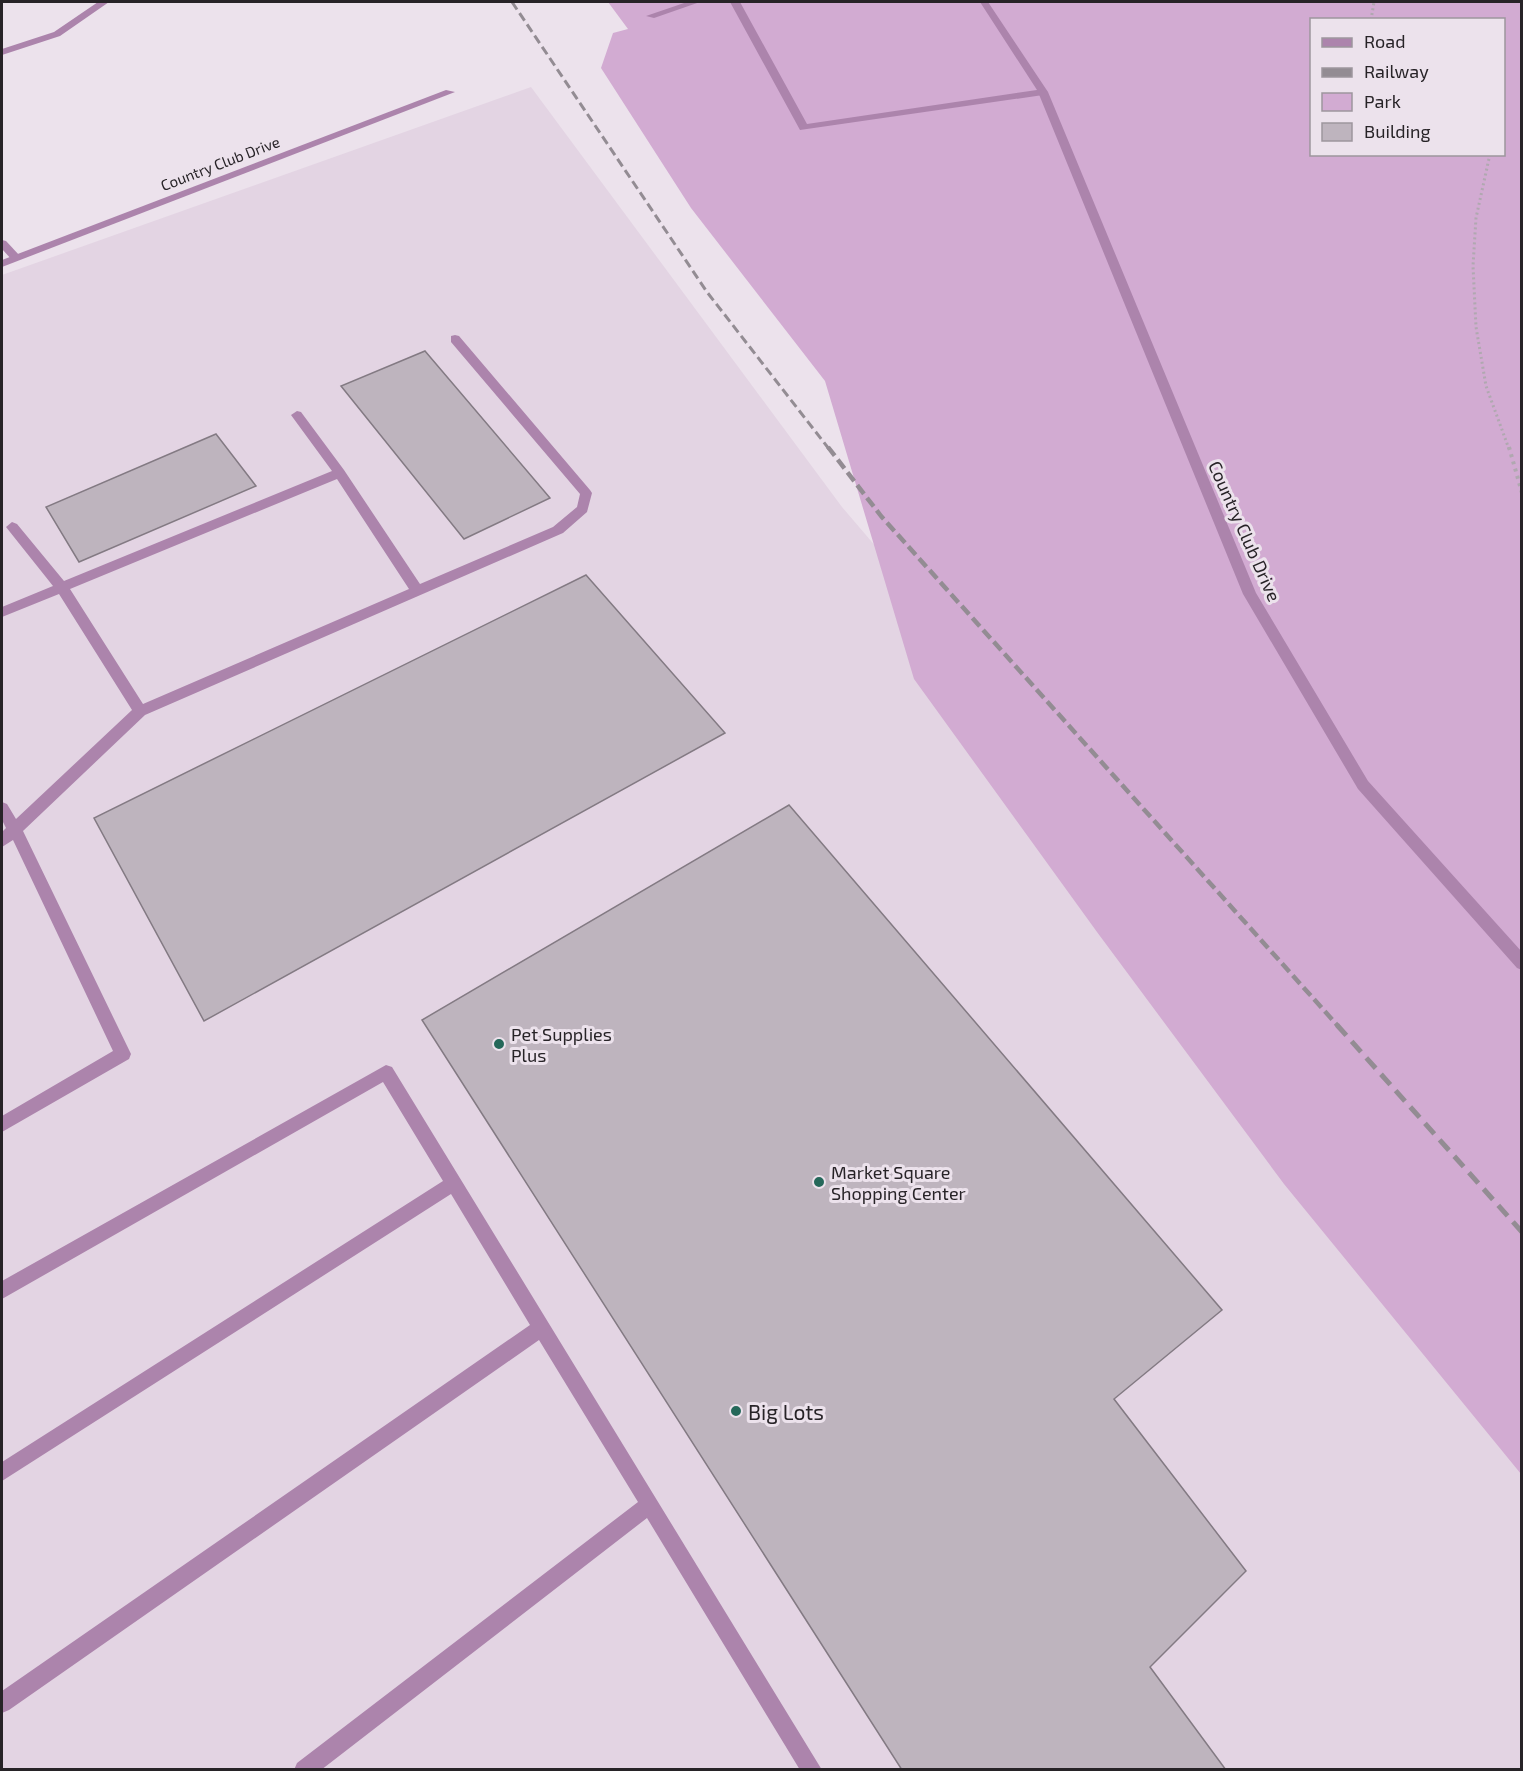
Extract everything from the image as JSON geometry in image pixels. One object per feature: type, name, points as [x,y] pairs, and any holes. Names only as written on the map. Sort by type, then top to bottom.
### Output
[{"type":"street","points":[[2,52],[57,34],[104,2]]},
{"type":"street","points":[[651,16],[695,2]]},
{"type":"street","points":[[735,2],[804,128],[1043,92]]},
{"type":"street","name":"Country Club Drive","points":[[984,2],[1043,92],[1250,594],[1363,785],[1521,963]]},
{"type":"street","name":"Country Club Drive","points":[[2,264],[450,92]]},
{"type":"street","points":[[2,243],[16,258]]},
{"type":"street","points":[[2,841],[140,711],[558,531],[583,509],[586,493],[454,339]]},
{"type":"street","points":[[297,415],[340,473],[417,591]]},
{"type":"street","points":[[2,612],[340,473]]},
{"type":"street","points":[[12,526],[62,587],[140,711]]},
{"type":"street","points":[[2,808],[15,830],[123,1054],[2,1125]]},
{"type":"street","points":[[2,1290],[386,1072],[812,1770]]},
{"type":"street","points":[[2,1472],[454,1183]]},
{"type":"street","points":[[2,1702],[542,1327]]},
{"type":"street","points":[[304,1770],[650,1504]]},
{"type":"path","points":[[1371,18],[1374,2]]},
{"type":"path","points":[[1490,156],[1476,218],[1473,266],[1476,327],[1486,386],[1514,461],[1521,493]]},
{"type":"shaded area","points":[[531,87],[842,507],[1521,1302],[1521,1769],[2,1769],[2,275]]},
{"type":"green space","points":[[608,2],[1521,2],[1521,1474],[1284,1184],[1097,932],[914,679],[825,381],[691,208],[601,68],[613,33],[628,29]]},
{"type":"building","points":[[425,351],[550,498],[464,539],[341,386]]},
{"type":"building","points":[[216,434],[256,486],[79,562],[46,507]]},
{"type":"building","points":[[586,575],[725,733],[204,1021],[94,818]]},
{"type":"building","name":"Market Square Shopping Center","points":[[789,805],[1222,1310],[1114,1399],[1246,1571],[1150,1667],[1226,1770],[902,1770],[422,1020]]},
{"type":"railway","points":[[512,2],[707,292],[829,449]]},
{"type":"railway","points":[[828,447],[881,516],[1338,1026]]},
{"type":"railway","points":[[1337,1025],[1522,1232]]},
{"type":"place","name":"Pet Supplies Plus","points":[[499,1044]]},
{"type":"place","name":"Market Square Shopping Center","points":[[819,1182]]},
{"type":"place","name":"Big Lots","points":[[736,1411]]}]
